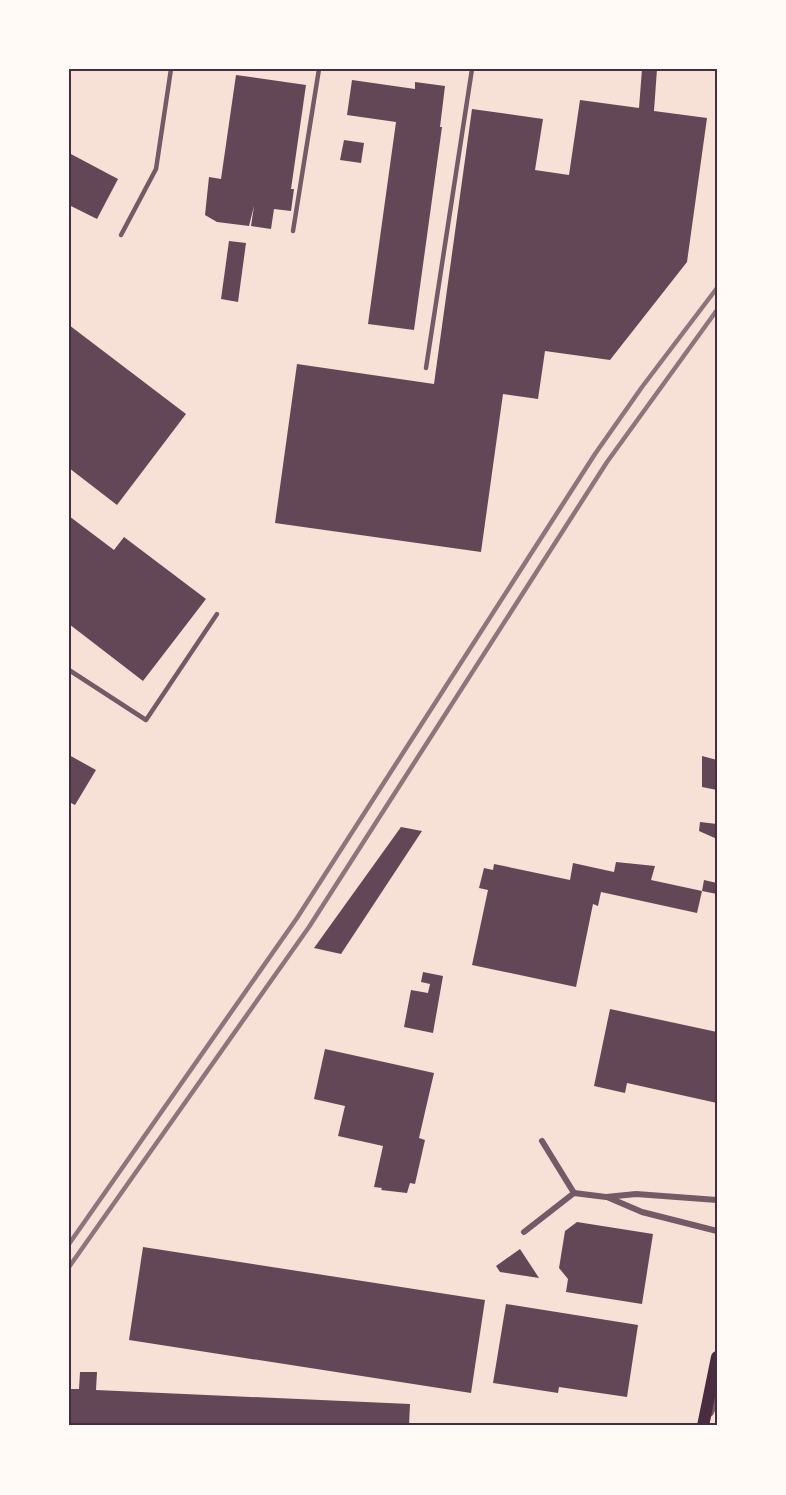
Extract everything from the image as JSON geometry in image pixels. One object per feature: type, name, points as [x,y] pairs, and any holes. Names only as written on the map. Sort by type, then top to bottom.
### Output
[{"type":"main road","points":[[703,1426],[717,1357]]},
{"type":"street","points":[[542,1141],[574,1193]]},
{"type":"street","points":[[524,1232],[574,1193],[606,1197],[636,1194],[717,1200]]},
{"type":"street","points":[[606,1197],[642,1212],[717,1231]]},
{"type":"street","points":[[703,1426],[717,1394]]},
{"type":"lane","points":[[121,235],[156,170],[171,69]]},
{"type":"lane","points":[[293,231],[319,69]]},
{"type":"lane","points":[[426,368],[472,69]]},
{"type":"lane","points":[[69,670],[146,720],[217,614]]},
{"type":"building","points":[[642,69],[657,69],[654,111],[707,118],[687,262],[610,360],[545,351],[538,399],[503,394],[481,552],[275,523],[297,364],[434,384],[472,109],[543,119],[535,170],[569,175],[580,100],[639,108]]},
{"type":"building","points":[[236,75],[306,85],[291,189],[294,189],[291,211],[274,209],[271,229],[251,226],[254,206],[249,226],[217,222],[205,215],[209,177],[221,179]]},
{"type":"building","points":[[352,80],[415,89],[415,82],[445,86],[440,127],[442,127],[414,330],[368,324],[396,122],[347,115]]},
{"type":"building","points":[[344,140],[364,143],[361,163],[340,160]]},
{"type":"building","points":[[69,153],[118,179],[97,219],[69,205]]},
{"type":"building","points":[[229,241],[246,243],[238,302],[221,299]]},
{"type":"building","points":[[69,325],[186,414],[117,505],[69,468]]},
{"type":"building","points":[[69,516],[114,550],[124,537],[206,599],[143,681],[69,624]]},
{"type":"building","points":[[69,755],[96,770],[75,805],[69,802]]},
{"type":"building","points":[[702,756],[717,760],[717,790],[702,787]]},
{"type":"building","points":[[700,822],[717,824],[717,839],[699,831]]},
{"type":"building","points":[[401,827],[422,831],[341,954],[314,948]]},
{"type":"building","points":[[616,862],[655,866],[651,880],[702,891],[697,913],[601,892],[598,906],[593,904],[576,987],[472,965],[488,890],[479,888],[484,868],[493,870],[494,864],[570,880],[573,863],[614,872]]},
{"type":"building","points":[[704,880],[717,883],[717,894],[702,891]]},
{"type":"building","points":[[423,972],[443,976],[433,1033],[404,1027],[411,990],[428,993],[430,984],[421,982]]},
{"type":"building","points":[[610,1009],[717,1032],[717,1103],[627,1083],[625,1093],[594,1086]]},
{"type":"building","points":[[325,1049],[434,1073],[419,1138],[425,1140],[415,1184],[410,1183],[407,1193],[374,1187],[383,1146],[338,1136],[345,1106],[314,1099]]},
{"type":"building","points":[[577,1222],[653,1234],[642,1304],[566,1292],[568,1279],[559,1268],[565,1231]]},
{"type":"building","points":[[143,1247],[485,1300],[471,1393],[129,1340]]},
{"type":"building","points":[[520,1249],[539,1278],[500,1272],[496,1266]]},
{"type":"building","points":[[506,1304],[638,1325],[627,1397],[559,1387],[558,1393],[493,1383]]},
{"type":"building","points":[[80,1372],[97,1372],[96,1390],[410,1404],[409,1426],[69,1426],[69,1389],[79,1389]]},
{"type":"railway","points":[[69,1244],[297,918],[595,454],[642,387],[717,288]]},
{"type":"railway","points":[[69,1267],[309,927],[607,462],[717,310]]}]
